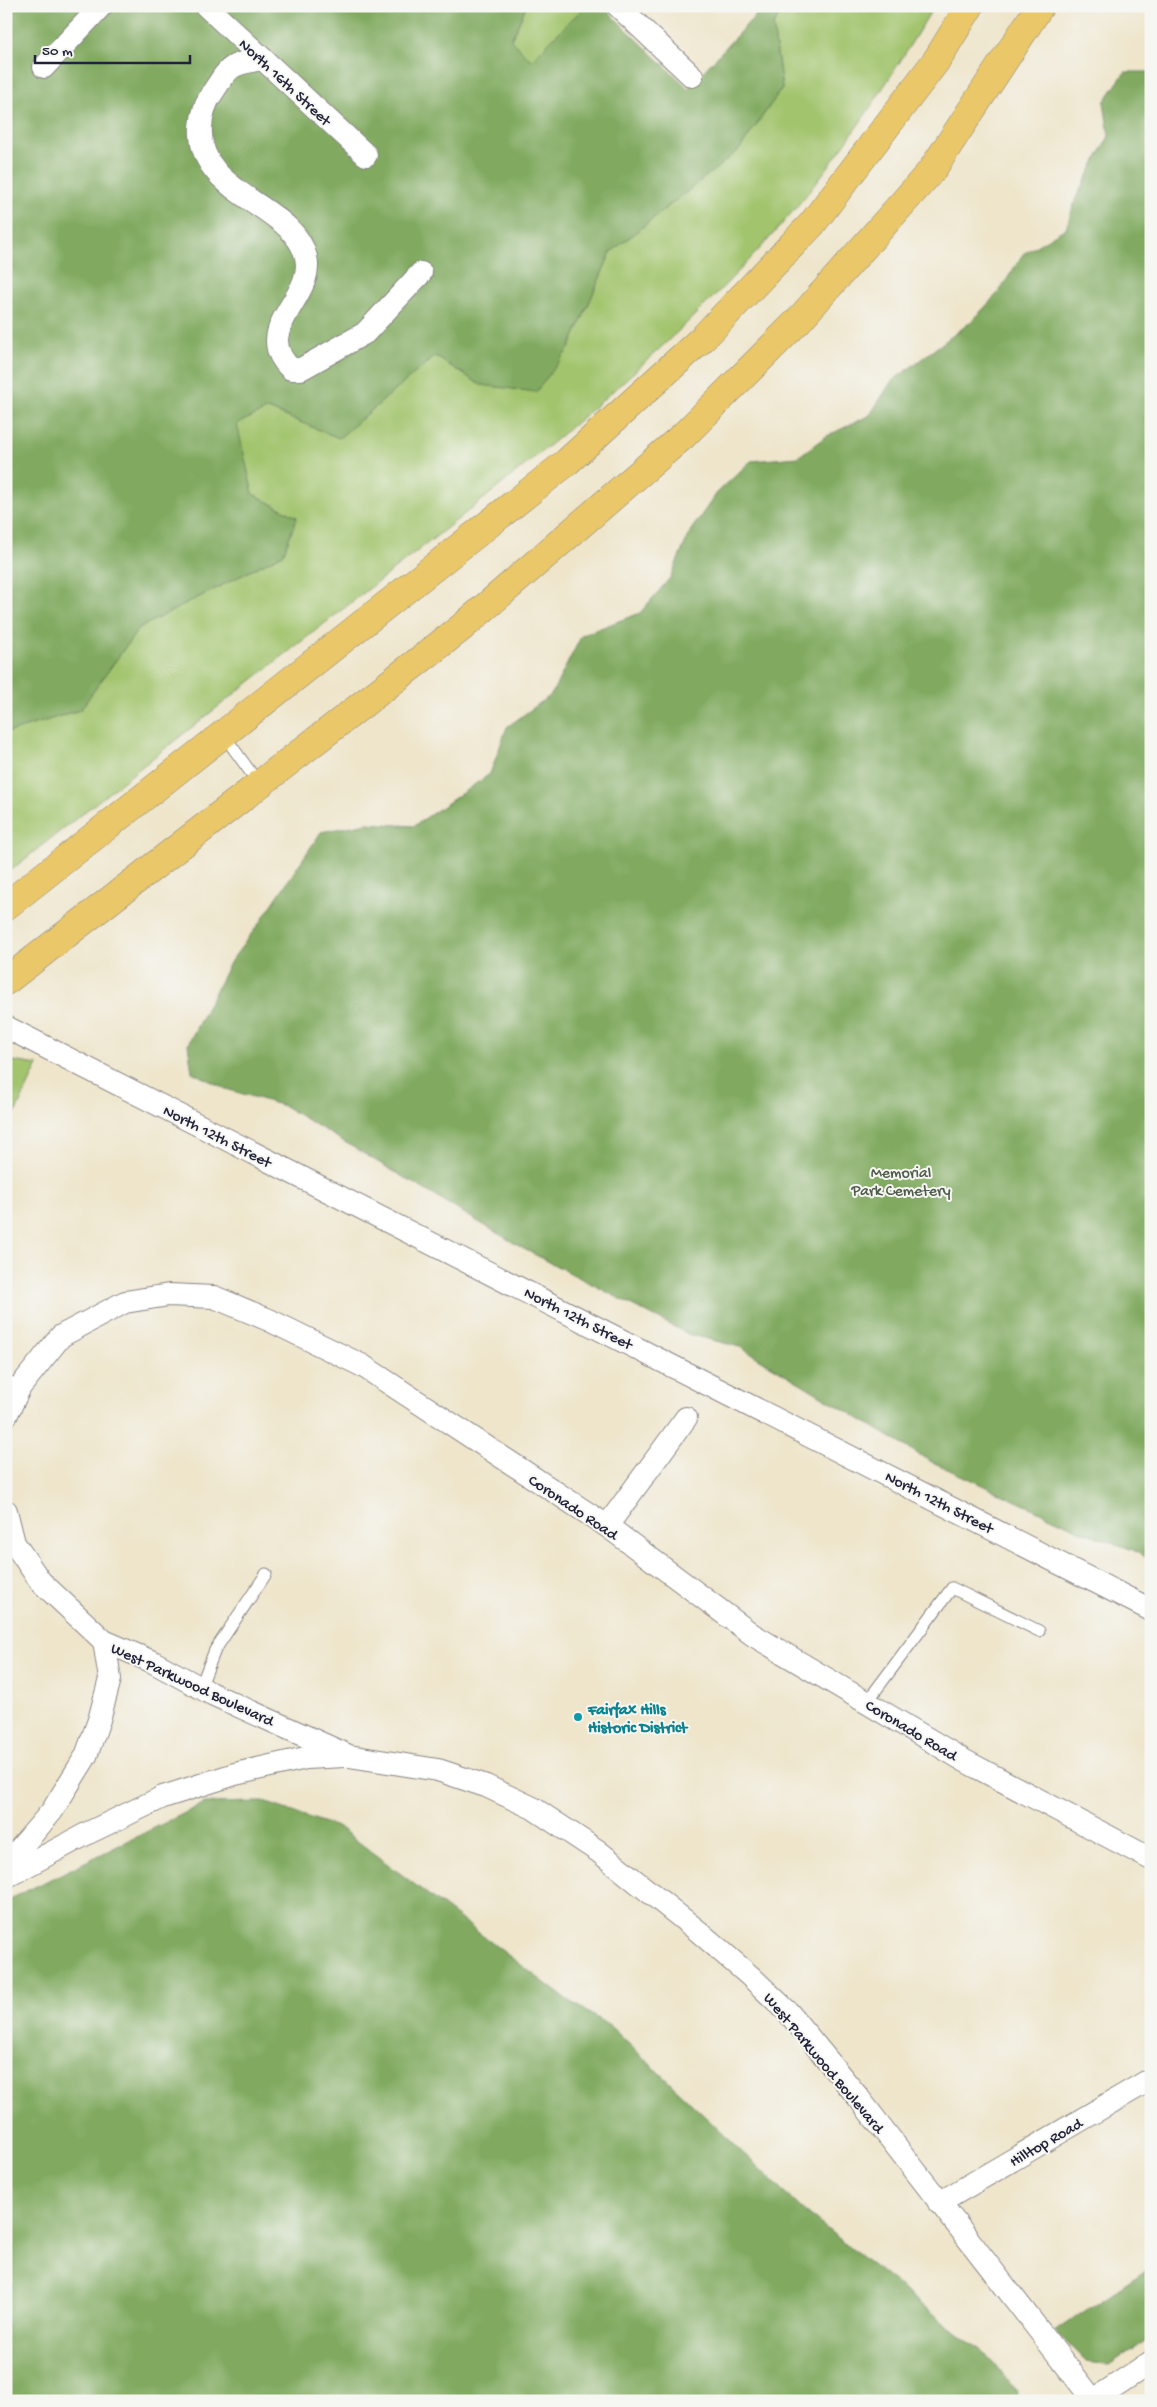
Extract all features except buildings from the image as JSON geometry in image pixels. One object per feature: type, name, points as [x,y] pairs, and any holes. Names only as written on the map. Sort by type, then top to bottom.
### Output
[{"type":"highway","points":[[6,906],[567,462],[703,338],[812,224],[936,61],[970,6]]},
{"type":"highway","points":[[6,981],[476,615],[684,435],[800,320],[932,170],[1040,6]]},
{"type":"street","points":[[44,67],[101,6]]},
{"type":"street","name":"North 16th Street","points":[[206,6],[366,155]]},
{"type":"street","points":[[618,6],[692,76]]},
{"type":"street","points":[[263,59],[237,63],[228,69],[209,98],[203,112],[201,135],[204,150],[218,174],[235,190],[284,224],[304,246],[307,260],[306,276],[281,326],[275,345],[281,360],[291,369],[301,369],[365,333],[421,273]]},
{"type":"street","name":"North 12th Street","points":[[6,1027],[1151,1610]]},
{"type":"street","name":"Coronado Road","points":[[6,1416],[13,1384],[61,1336],[125,1302],[169,1295],[214,1297],[269,1320],[363,1366],[607,1526],[753,1634],[965,1761],[1151,1859]]},
{"type":"street","points":[[607,1526],[686,1418]]},
{"type":"street","points":[[6,1511],[14,1543],[40,1581],[104,1641]]},
{"type":"street","name":"West Parkwood Boulevard","points":[[104,1641],[153,1662],[200,1688],[350,1756]]},
{"type":"street","name":"West Parkwood Boulevard","points":[[6,1865],[52,1811],[86,1756],[99,1720],[110,1679],[104,1641]]},
{"type":"street","name":"West Parkwood Boulevard","points":[[6,1877],[88,1833],[163,1797],[235,1774],[306,1758],[350,1756],[438,1770],[486,1786],[533,1808],[598,1852],[698,1931],[788,2012],[858,2097],[1092,2400]]},
{"type":"street","name":"Hilltop Road","points":[[939,2203],[1151,2079]]},
{"type":"street","points":[[1092,2400],[1151,2362]]},
{"type":"lane","points":[[223,734],[259,784]]},
{"type":"lane","points":[[200,1688],[215,1650],[266,1574]]},
{"type":"lane","points":[[867,1702],[952,1588],[1040,1631]]},
{"type":"green space","points":[[6,6],[526,6],[511,40],[531,60],[585,6],[602,6],[688,88],[764,6],[784,6],[773,26],[782,88],[739,150],[611,252],[570,347],[536,392],[481,385],[435,356],[339,438],[268,409],[237,424],[253,494],[297,517],[283,554],[139,628],[80,710],[6,733]]},
{"type":"green space","points":[[526,6],[585,6],[531,61],[511,40]]},
{"type":"green space","points":[[784,6],[934,6],[856,128],[813,186],[766,242],[721,290],[674,335],[525,466],[6,874],[6,733],[80,710],[139,628],[283,554],[297,517],[253,494],[236,424],[268,409],[339,438],[435,356],[481,385],[570,347],[611,252],[739,150],[782,88],[773,26]]},
{"type":"green space","name":"Memorial Park Cemetery","points":[[1125,72],[1151,72],[1151,1560],[1133,1550],[1079,1530],[928,1460],[740,1347],[688,1334],[524,1249],[284,1106],[226,1089],[192,1072],[188,1044],[231,961],[261,921],[321,832],[367,823],[414,826],[490,774],[507,727],[551,695],[582,635],[640,613],[670,578],[691,530],[717,493],[751,461],[798,457],[825,437],[870,415],[891,382],[972,321],[999,292],[1023,254],[1066,228],[1076,198],[1109,136],[1104,102]]},
{"type":"green space","points":[[6,1060],[38,1065],[6,1132]]},
{"type":"green space","points":[[264,1802],[340,1828],[566,1999],[611,2027],[803,2210],[994,2362],[1017,2393],[1015,2401],[6,2401],[6,1901],[205,1803]]},
{"type":"green space","points":[[1151,2267],[1151,2337],[1109,2365],[1086,2362],[1055,2331]]},
{"type":"place","name":"Fairfax Hills Historic District","points":[[578,1717]]}]
